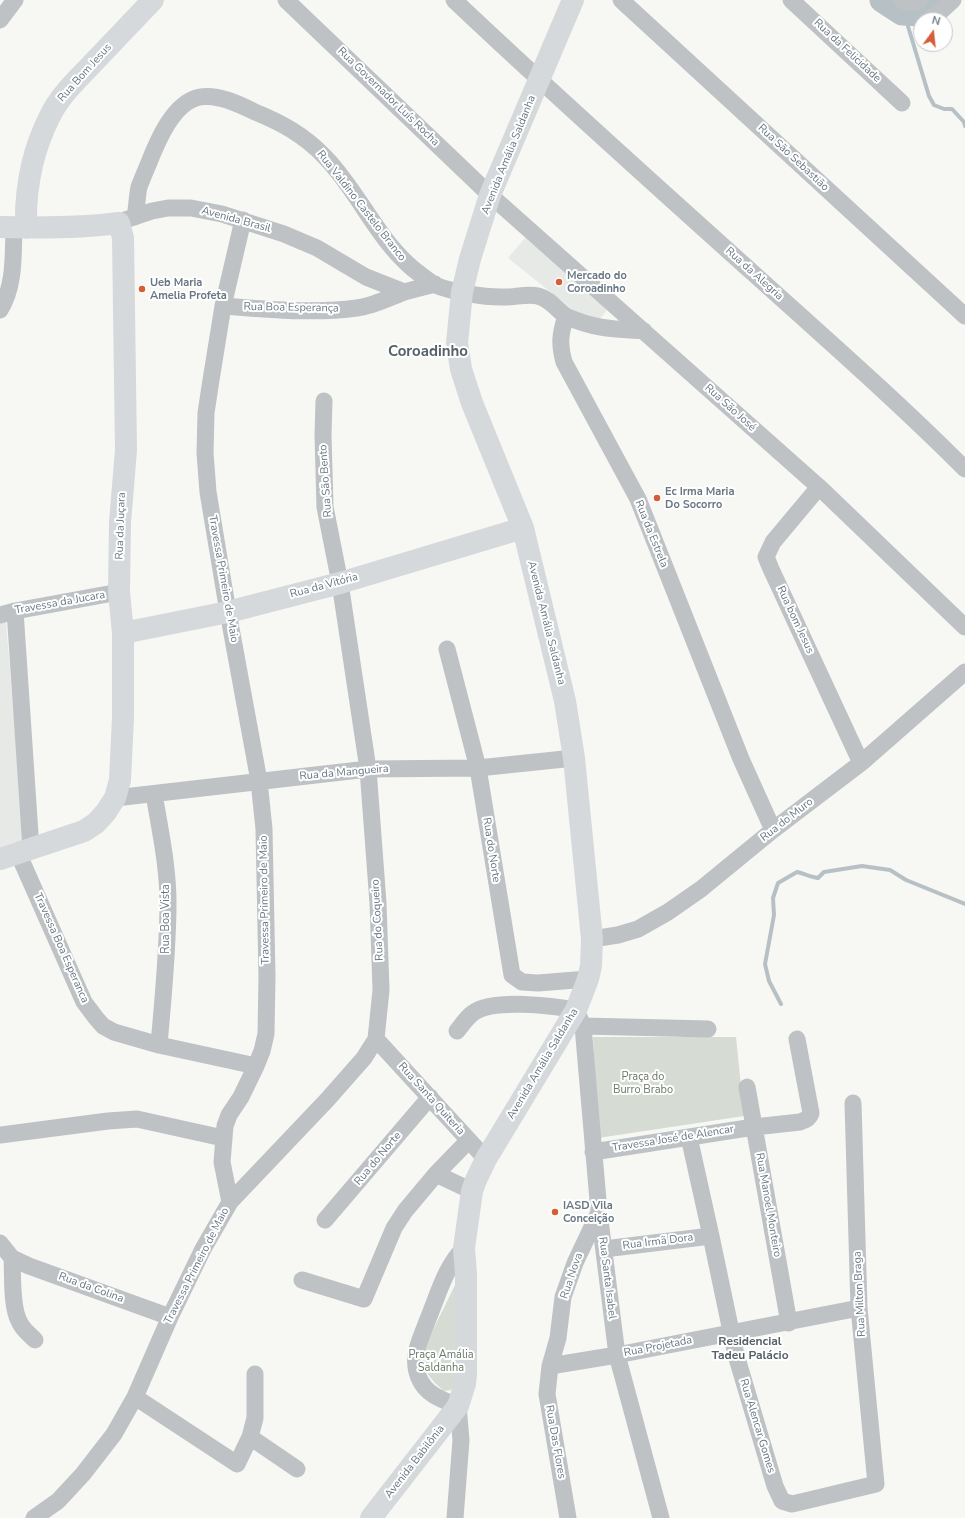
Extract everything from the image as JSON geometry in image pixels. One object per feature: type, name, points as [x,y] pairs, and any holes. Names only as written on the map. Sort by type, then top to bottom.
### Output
[{"type":"main road","name":"Rua Bom Jesus","points":[[13,228],[26,205],[28,183],[35,153],[50,116],[64,93],[153,0]]},
{"type":"main road","name":"Avenida Amália Saldanha","points":[[458,1406],[465,1384],[466,1374],[466,1274],[464,1248],[472,1191],[486,1159],[580,1018],[591,966],[592,939],[574,758],[565,701],[523,528],[472,403],[461,369],[457,343],[462,292],[470,259],[490,195],[573,0]]},
{"type":"main road","name":"Avenida Brasil","points":[[13,228],[100,225],[127,220]]},
{"type":"main road","name":"Rua da Juçara","points":[[16,854],[84,831],[96,823],[106,812],[115,798],[120,780],[123,732],[123,633],[119,592],[120,522],[126,450],[123,238],[127,220]]},
{"type":"main road","name":"Rua da Vitória","points":[[123,633],[228,612],[340,583],[523,528]]},
{"type":"main road","name":"Avenida Babilônia","points":[[371,1518],[458,1406]]},
{"type":"street","points":[[0,20],[16,0]]},
{"type":"street","name":"Rua Governador Luís Rocha","points":[[286,0],[490,195]]},
{"type":"street","name":"Rua da Alegria","points":[[454,0],[539,81],[808,323],[965,469]]},
{"type":"street","name":"Rua São Sebastião","points":[[621,0],[965,316]]},
{"type":"street","name":"Rua da Felicidade","points":[[791,0],[902,103]]},
{"type":"street","points":[[940,12],[953,0]]},
{"type":"street","name":"Rua Valdino Castelo Branco","points":[[127,220],[158,142],[173,115],[186,103],[199,97],[213,97],[241,106],[283,124],[310,142],[327,158],[384,238],[408,266],[434,284],[462,292],[501,297],[537,296],[549,300],[566,316]]},
{"type":"street","name":"Rua São José","points":[[490,195],[819,487],[965,627]]},
{"type":"street","name":"Avenida Brasil","points":[[127,220],[168,208],[190,208],[243,220],[284,234],[317,248],[366,277],[404,292]]},
{"type":"street","name":"Travessa Primeiro de Maio","points":[[34,1518],[58,1501],[83,1474],[114,1434],[135,1397],[170,1317],[203,1249],[230,1202],[222,1162],[223,1138],[228,1115],[241,1097],[256,1066],[262,1051],[266,1034],[267,976],[264,829],[259,781],[208,492],[205,453],[206,413],[223,306],[243,220]]},
{"type":"street","points":[[0,310],[9,287],[13,260],[13,228]]},
{"type":"street","points":[[404,292],[434,284]]},
{"type":"street","name":"Rua Boa Esperança","points":[[223,306],[312,310],[350,308],[378,302],[404,292]]},
{"type":"street","points":[[566,316],[606,329],[644,331]]},
{"type":"street","name":"Rua da Estrela","points":[[566,316],[561,332],[560,348],[564,362],[638,499],[741,759],[773,830]]},
{"type":"street","name":"Rua São Bento","points":[[324,401],[323,435],[325,507],[340,583]]},
{"type":"street","name":"Rua bom Jesus","points":[[819,487],[773,542],[766,557],[861,763]]},
{"type":"street","name":"Rua do Coqueiro","points":[[230,1202],[327,1100],[364,1058],[376,1039],[381,990],[378,903],[368,769],[340,583]]},
{"type":"street","name":"Travessa da Jucara","points":[[7,613],[119,592]]},
{"type":"street","name":"Travessa Boa Esperanca","points":[[7,613],[16,854],[84,1002],[103,1026],[114,1032],[159,1045],[256,1066]]},
{"type":"street","name":"Rua do Norte","points":[[447,649],[478,768],[512,975],[522,982],[538,983],[588,979]]},
{"type":"street","name":"Rua do Muro","points":[[592,939],[638,930],[668,912],[701,889],[773,830],[861,763],[965,672]]},
{"type":"street","name":"Rua da Mangueira","points":[[115,798],[368,769],[478,768],[574,758]]},
{"type":"street","name":"Rua Boa Vista","points":[[154,794],[164,852],[168,902],[165,973],[159,1045]]},
{"type":"street","points":[[457,1031],[466,1018],[484,1007],[526,1004],[553,1006],[580,1018],[708,1029]]},
{"type":"street","name":"Rua Santa Isabel","points":[[580,1018],[599,1212],[617,1355],[661,1518]]},
{"type":"street","name":"Rua Santa Quiteria","points":[[376,1039],[486,1159]]},
{"type":"street","points":[[754,1127],[800,1122],[807,1120],[810,1117],[811,1113],[797,1039]]},
{"type":"street","name":"Rua Manoel Monteiro","points":[[747,1087],[789,1323]]},
{"type":"street","name":"Rua do Norte","points":[[325,1220],[430,1097]]},
{"type":"street","name":"Rua Milton Braga","points":[[854,1103],[859,1308],[876,1484]]},
{"type":"street","points":[[0,1135],[108,1121],[137,1119],[223,1138]]},
{"type":"street","name":"Travessa José de Alencar","points":[[593,1152],[754,1127]]},
{"type":"street","name":"Rua Alencar Gomes","points":[[689,1137],[711,1236],[730,1333],[775,1486],[782,1502],[792,1504],[876,1484]]},
{"type":"street","points":[[302,1280],[364,1299],[394,1228],[404,1211],[436,1174],[469,1140]]},
{"type":"street","points":[[436,1174],[472,1191]]},
{"type":"street","name":"Rua Nova","points":[[550,1366],[558,1338],[563,1297],[575,1263],[599,1212]]},
{"type":"street","name":"Rua Irmã Dora","points":[[604,1249],[711,1236]]},
{"type":"street","name":"Rua da Colina","points":[[0,1243],[12,1258],[29,1266],[170,1317]]},
{"type":"street","points":[[458,1406],[437,1397],[425,1388],[419,1378],[416,1367],[416,1354],[420,1339],[442,1283],[456,1255],[464,1248]]},
{"type":"street","points":[[12,1258],[14,1299],[18,1320],[24,1330],[36,1340]]},
{"type":"street","name":"Rua Projetada","points":[[550,1366],[789,1323],[859,1308]]},
{"type":"street","name":"Rua Das Flores","points":[[550,1366],[547,1394],[568,1518]]},
{"type":"street","points":[[135,1397],[237,1464],[250,1437],[255,1418],[254,1374]]},
{"type":"street","name":"Avenida Amália Saldanha","points":[[455,1518],[461,1440],[458,1406]]},
{"type":"street","points":[[250,1437],[297,1469]]},
{"type":"shaded area","name":"Mercado do Coroadinho","points":[[525,238],[610,306],[599,320],[583,318],[508,258]]},
{"type":"shaded area","points":[[6,622],[24,842],[0,849],[0,623]]},
{"type":"green space","name":"Praça do Burro Brabo","points":[[593,1037],[736,1037],[744,1116],[598,1138]]},
{"type":"green space","name":"Praça Amália Saldanha","points":[[460,1275],[457,1382],[451,1390],[444,1391],[432,1380],[426,1370],[424,1358],[427,1342]]},
{"type":"waterway","points":[[882,0],[902,13],[922,14],[936,0]]},
{"type":"waterway","points":[[904,13],[929,96],[934,105],[944,109],[952,109],[964,122],[965,126]]},
{"type":"waterway","points":[[781,1004],[769,981],[765,964],[774,915],[773,898],[778,883],[797,872],[818,878],[824,872],[862,866],[890,870],[906,880],[965,904]]},
{"type":"place","name":"Mercado do Coroadinho","points":[[559,282]]},
{"type":"place","name":"Ueb Maria Amelia Profeta","points":[[142,289]]},
{"type":"place","name":"Ec Irma Maria Do Socorro","points":[[657,498]]},
{"type":"place","name":"IASD Vila Conceição","points":[[555,1212]]},
{"type":"district","name":"Coroadinho","points":[[428,352]]},
{"type":"district","name":"Residencial Tadeu Palácio","points":[[750,1349]]}]
